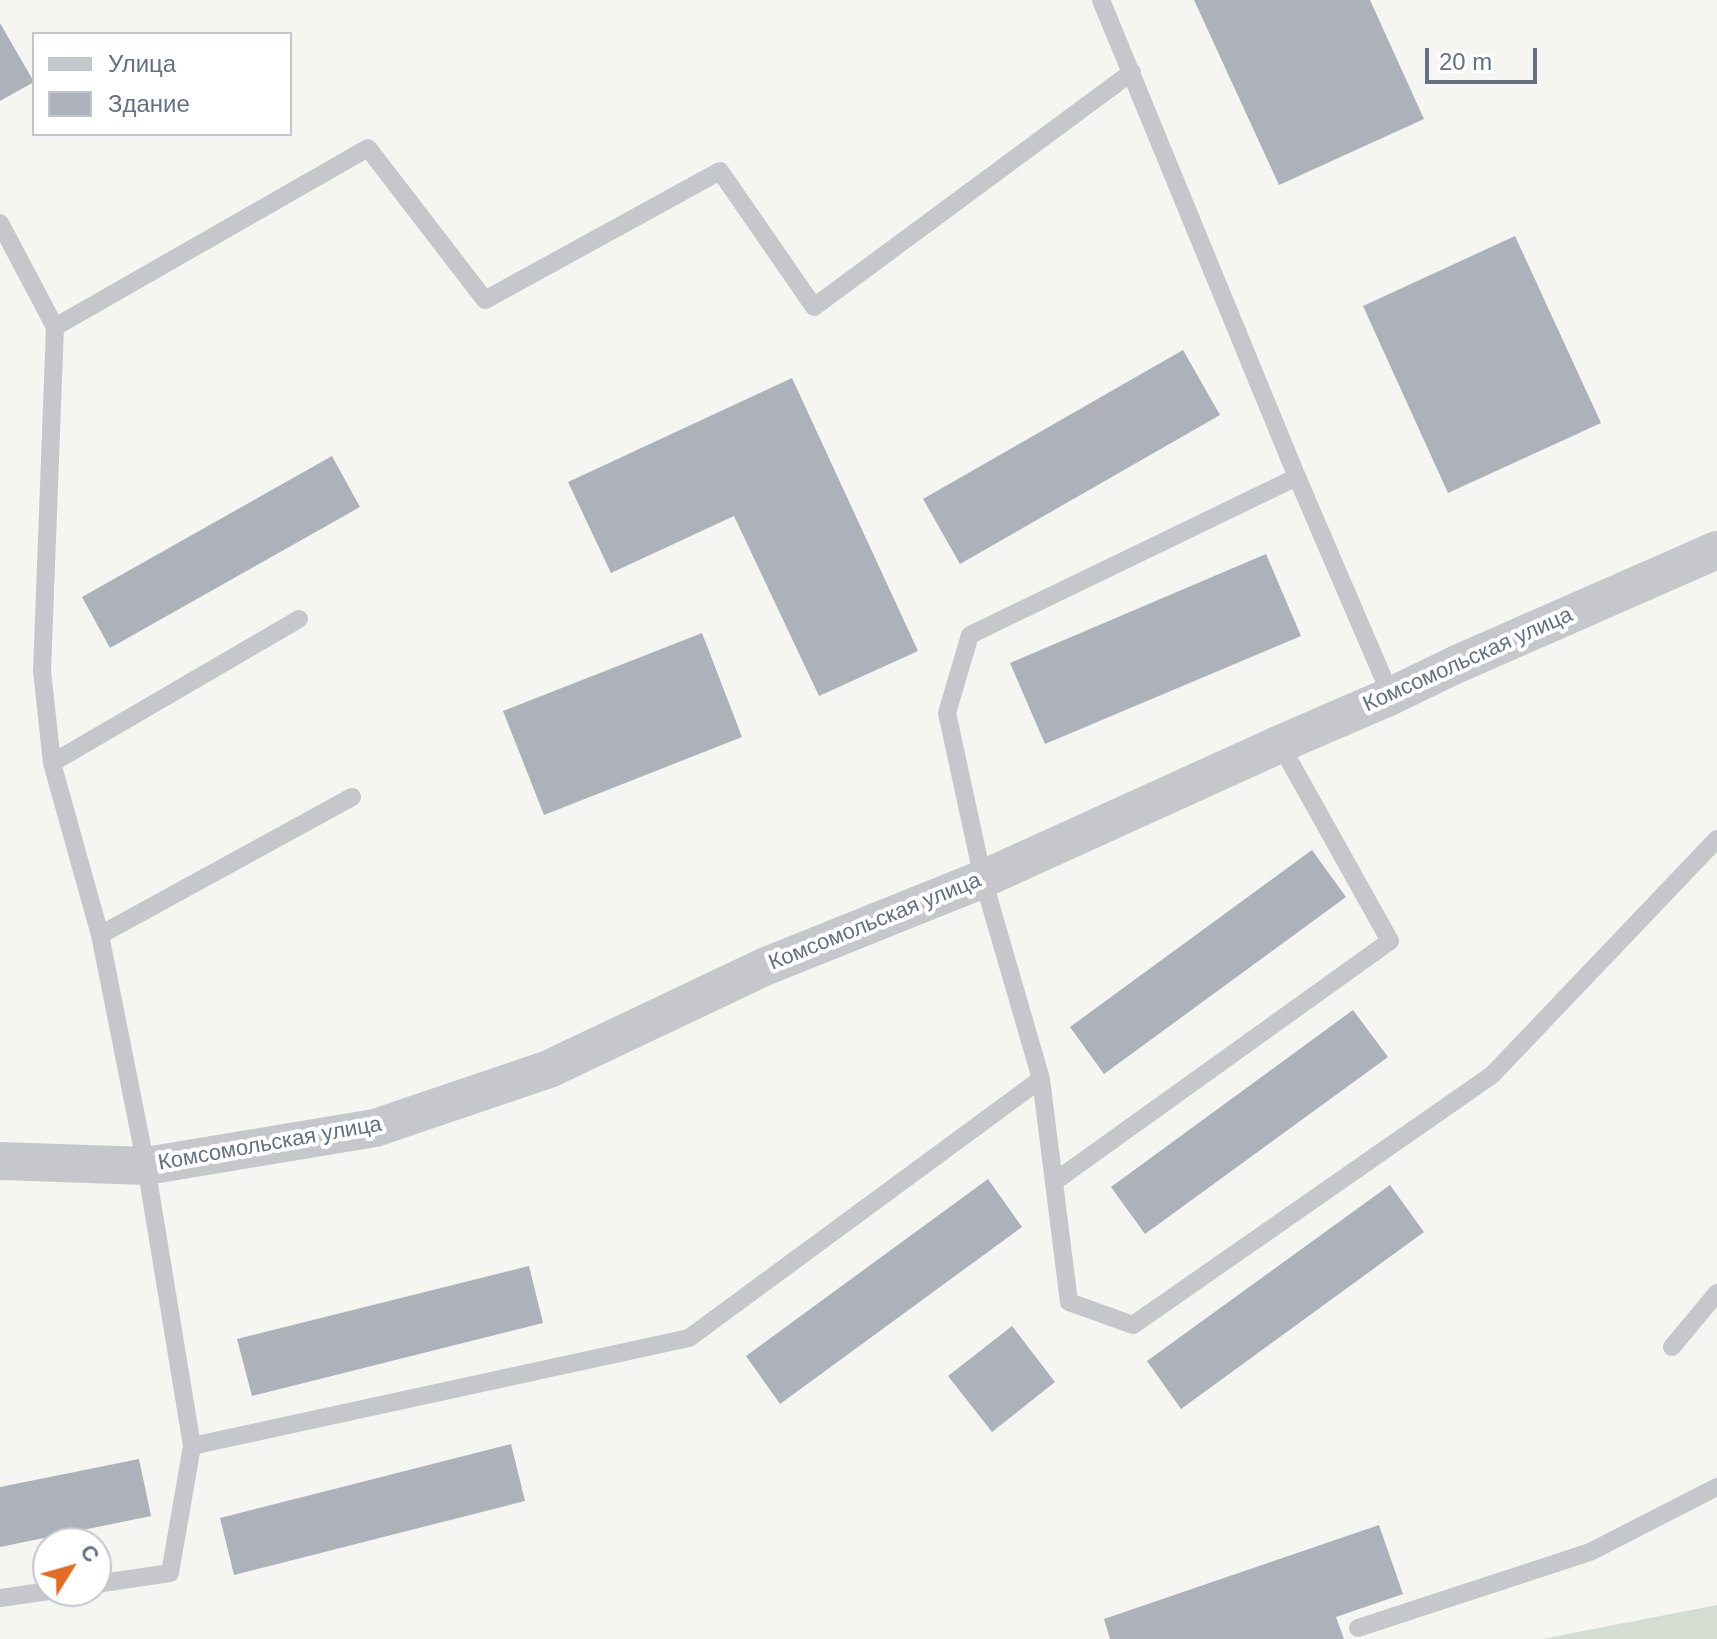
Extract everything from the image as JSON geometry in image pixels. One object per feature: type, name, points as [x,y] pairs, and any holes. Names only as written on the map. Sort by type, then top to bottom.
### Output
[{"type":"street","name":"Комсомольская улица","points":[[0,1161],[146,1166],[375,1128],[549,1069],[764,967],[983,879],[1717,550]]},
{"type":"lane","points":[[1101,0],[1297,477],[1391,696]]},
{"type":"lane","points":[[55,327],[368,148],[485,300],[720,171],[814,307],[1132,72]]},
{"type":"lane","points":[[0,223],[55,327],[42,671],[52,763],[100,935],[146,1166],[192,1446],[170,1573],[112,1582]]},
{"type":"lane","points":[[1297,477],[970,635],[947,713],[983,879],[1041,1079],[1069,1302],[1133,1325],[1492,1075],[1717,839]]},
{"type":"lane","points":[[52,763],[299,619]]},
{"type":"lane","points":[[1054,1182],[1390,941],[1280,744]]},
{"type":"lane","points":[[100,935],[352,797]]},
{"type":"lane","points":[[192,1446],[689,1338],[1041,1079]]},
{"type":"lane","points":[[1672,1347],[1717,1293]]},
{"type":"lane","points":[[1358,1628],[1590,1552],[1717,1487]]},
{"type":"lane","points":[[0,1598],[32,1593]]},
{"type":"shaded area","points":[[1717,1605],[1717,1639],[1542,1639]]},
{"type":"building","points":[[1194,0],[1370,0],[1424,119],[1279,185]]},
{"type":"building","points":[[0,23],[32,83],[0,101]]},
{"type":"building","points":[[1515,236],[1601,423],[1448,493],[1363,306]]},
{"type":"building","points":[[1183,350],[1220,415],[960,564],[923,499]]},
{"type":"building","points":[[792,378],[918,651],[819,696],[734,516],[611,573],[568,482]]},
{"type":"building","points":[[332,456],[360,507],[110,648],[82,597]]},
{"type":"building","points":[[1266,554],[1301,636],[1045,744],[1010,663]]},
{"type":"building","points":[[702,633],[742,737],[544,815],[503,711]]},
{"type":"building","points":[[1312,850],[1346,897],[1104,1074],[1070,1027]]},
{"type":"building","points":[[1353,1010],[1388,1057],[1145,1234],[1111,1187]]},
{"type":"building","points":[[988,1179],[1022,1227],[780,1404],[746,1356]]},
{"type":"building","points":[[1390,1185],[1424,1232],[1181,1409],[1147,1361]]},
{"type":"building","points":[[529,1266],[543,1323],[252,1396],[237,1339]]},
{"type":"building","points":[[1012,1326],[1055,1382],[992,1432],[948,1376]]},
{"type":"building","points":[[511,1444],[525,1501],[234,1575],[220,1518]]},
{"type":"building","points":[[139,1459],[151,1516],[97,1527],[32,1527],[32,1540],[0,1547],[0,1487]]},
{"type":"building","points":[[1379,1525],[1403,1594],[1336,1617],[1344,1639],[1110,1639],[1104,1619]]}]
